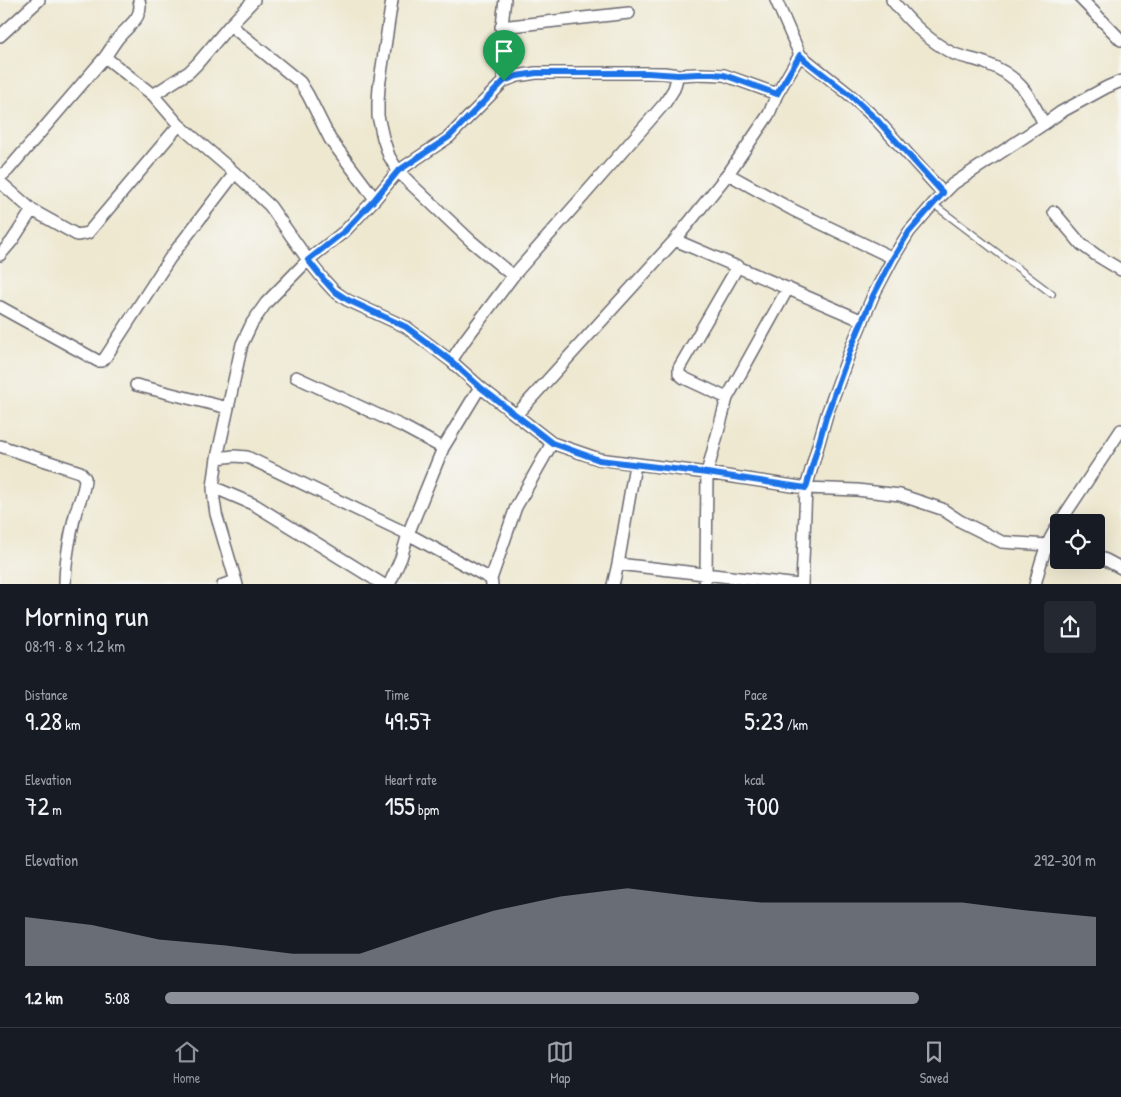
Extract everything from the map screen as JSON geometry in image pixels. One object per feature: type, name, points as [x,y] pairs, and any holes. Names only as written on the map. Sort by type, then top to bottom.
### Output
[{"type":"street","points":[[0,36],[39,0]]},
{"type":"street","points":[[0,177],[105,57],[119,36],[140,14],[139,0]]},
{"type":"street","points":[[153,95],[189,72],[254,0]]},
{"type":"street","points":[[392,0],[379,87],[378,116],[389,156],[398,171],[471,241],[513,276]]},
{"type":"street","points":[[504,81],[501,63],[501,27],[505,0]]},
{"type":"street","points":[[776,0],[800,55],[850,95],[877,120],[943,193]]},
{"type":"street","points":[[892,0],[926,35],[943,48],[955,54],[984,62],[1011,76],[1032,99],[1044,124]]},
{"type":"street","points":[[1082,0],[1121,40]]},
{"type":"street","points":[[501,27],[629,13]]},
{"type":"street","points":[[230,25],[300,82],[330,138],[375,199]]},
{"type":"street","points":[[516,415],[675,240],[728,174],[768,114],[777,94],[800,55]]},
{"type":"street","points":[[105,57],[153,95],[179,125],[270,206],[308,260],[324,280],[341,296],[406,327],[552,443],[599,460],[707,473],[806,488],[857,490],[900,495],[942,509],[960,521],[1002,542],[1050,546]]},
{"type":"street","points":[[223,584],[237,583],[216,514],[213,487],[217,458],[242,344],[252,323],[266,303],[308,260],[345,231],[398,171],[449,137],[504,81],[517,76],[536,73],[724,75],[777,94]]},
{"type":"street","points":[[451,361],[513,276],[665,103],[674,89],[678,75]]},
{"type":"street","points":[[618,564],[705,580],[800,584],[806,488],[827,414],[853,343],[873,296],[909,232],[953,184],[1060,112],[1106,86],[1121,81]]},
{"type":"street","points":[[0,182],[32,210],[77,235],[88,233],[179,125]]},
{"type":"street","points":[[0,307],[102,362],[170,258],[235,173]]},
{"type":"street","points":[[728,174],[793,210],[893,258]]},
{"type":"street","points":[[0,255],[12,241],[32,210]]},
{"type":"street","points":[[1054,212],[1081,244],[1096,255],[1117,267],[1121,255]]},
{"type":"street","points":[[675,240],[863,321]]},
{"type":"street","points":[[727,398],[684,378],[680,374],[679,368],[738,266]]},
{"type":"street","points":[[705,580],[707,473],[727,398],[788,288]]},
{"type":"street","points":[[296,377],[402,426],[444,448]]},
{"type":"street","points":[[136,385],[228,408]]},
{"type":"street","points":[[390,584],[401,558],[408,534],[444,448],[480,387]]},
{"type":"street","points":[[1065,514],[1120,434]]},
{"type":"street","points":[[217,458],[247,457],[408,534],[491,582],[516,507],[552,443]]},
{"type":"street","points":[[0,446],[80,472],[85,478],[85,486],[70,542],[65,584]]},
{"type":"street","points":[[613,584],[635,465]]},
{"type":"street","points":[[213,487],[254,505],[384,584]]},
{"type":"street","points":[[1035,584],[1041,563],[1050,550]]},
{"type":"street","points":[[1105,560],[1121,568]]},
{"type":"lane","points":[[933,204],[1052,294]]},
{"type":"route","points":[[800,55],[850,95],[877,120],[943,193],[909,232],[873,296],[853,343],[827,414],[806,488],[707,473],[599,460],[552,443],[406,327],[348,300],[334,291],[308,260],[345,231],[398,171],[449,137],[504,81],[517,76],[536,73],[714,74],[724,75],[777,94],[800,55]]}]
